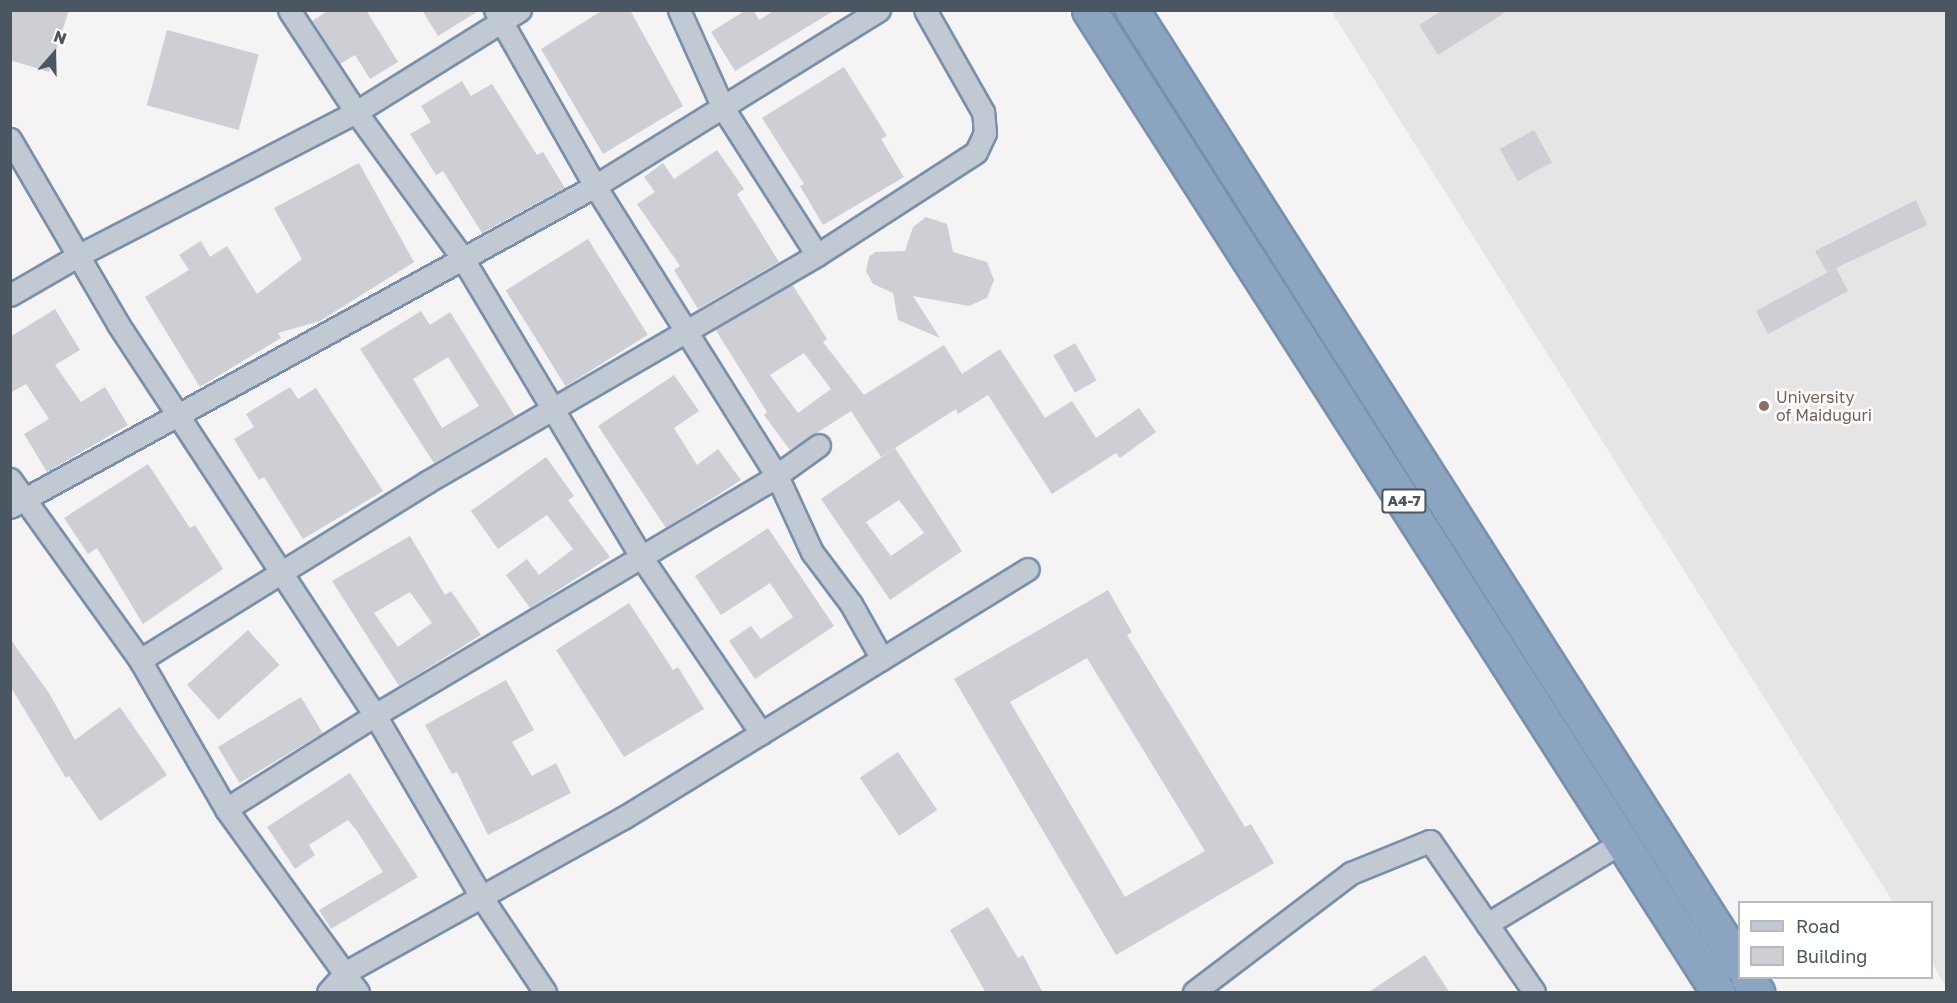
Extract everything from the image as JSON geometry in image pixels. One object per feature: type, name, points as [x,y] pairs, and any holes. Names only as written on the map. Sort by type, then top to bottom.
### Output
[{"type":"highway","name":"A4-7","points":[[1089,10],[1718,993]]},
{"type":"highway","name":"A4-7","points":[[1132,10],[1738,962]]},
{"type":"highway","points":[[1749,979],[1757,993]]},
{"type":"street","points":[[289,10],[356,112],[463,259],[555,409],[642,558],[761,733]]},
{"type":"street","points":[[10,295],[81,254],[356,112],[499,16],[520,10]]},
{"type":"street","points":[[679,10],[723,108],[817,255]]},
{"type":"street","points":[[19,502],[595,186],[879,10]]},
{"type":"street","points":[[140,660],[280,571],[683,331],[817,255],[976,152],[985,133],[984,112],[925,10]]},
{"type":"street","points":[[499,16],[595,186],[683,331],[777,476],[812,552],[851,604],[882,659]]},
{"type":"street","points":[[10,138],[81,254],[118,324],[375,715],[480,895],[545,993]]},
{"type":"street","points":[[226,809],[375,715],[777,476],[819,445]]},
{"type":"street","points":[[10,479],[19,502],[140,660],[226,809],[346,972],[358,993]]},
{"type":"street","points":[[328,993],[346,972],[480,895],[623,818],[1028,569]]},
{"type":"street","points":[[1194,993],[1351,873],[1430,841],[1534,993]]},
{"type":"street","points":[[1487,924],[1622,842]]},
{"type":"shaded area","name":"University of Maiduguri","points":[[1331,11],[1946,11],[1946,987],[1933,965],[1933,901],[1892,901]]},
{"type":"building","points":[[10,10],[69,10],[49,72],[10,60]]},
{"type":"building","points":[[329,10],[366,10],[398,62],[370,79],[355,55],[340,64],[312,21]]},
{"type":"building","points":[[422,10],[480,10],[438,36]]},
{"type":"building","points":[[603,10],[630,10],[683,106],[603,154],[541,49]]},
{"type":"building","points":[[746,10],[753,10],[759,20],[775,10],[835,10],[735,71],[711,32]]},
{"type":"building","points":[[1443,10],[1509,10],[1438,55],[1419,25]]},
{"type":"building","points":[[167,30],[259,55],[239,130],[147,105]]},
{"type":"building","points":[[844,67],[887,136],[881,139],[904,177],[823,225],[800,186],[804,184],[762,118]]},
{"type":"building","points":[[462,81],[471,96],[492,84],[537,155],[543,152],[565,188],[482,233],[443,171],[436,175],[410,134],[431,122],[421,106]]},
{"type":"building","points":[[1534,130],[1552,162],[1518,181],[1500,149]]},
{"type":"building","points":[[717,150],[744,189],[737,194],[779,262],[698,309],[674,270],[680,266],[637,204],[655,192],[644,177],[663,163],[674,179]]},
{"type":"building","points":[[359,163],[414,262],[320,321],[278,333],[281,338],[200,387],[145,297],[189,270],[179,255],[201,241],[210,257],[227,246],[257,294],[302,259],[274,208]]},
{"type":"building","points":[[1916,200],[1927,225],[1836,268],[1848,291],[1768,334],[1756,311],[1832,270],[1827,272],[1815,251]]},
{"type":"building","points":[[926,217],[947,224],[953,252],[987,262],[994,280],[987,298],[969,306],[913,296],[940,338],[898,320],[893,293],[873,284],[866,271],[869,257],[875,252],[905,251],[913,227]]},
{"type":"building","points":[[588,239],[648,335],[566,386],[506,290]]},
{"type":"building","points":[[792,284],[827,339],[823,342],[864,395],[944,345],[962,374],[1000,349],[1045,418],[1072,401],[1096,438],[1139,408],[1156,432],[1120,458],[1116,453],[1052,494],[988,395],[958,414],[956,409],[881,457],[851,411],[790,450],[764,415],[767,412],[715,329]],"holes":[[[804,353],[831,389],[798,413],[770,375]]]},
{"type":"building","points":[[55,309],[80,350],[55,365],[81,402],[105,387],[128,425],[47,472],[24,434],[49,419],[26,384],[10,393],[10,337]]},
{"type":"building","points":[[421,311],[430,325],[450,312],[515,416],[434,463],[360,349]],"holes":[[[448,357],[479,406],[442,428],[413,379]]]},
{"type":"building","points":[[1075,343],[1096,380],[1075,393],[1053,356]]},
{"type":"building","points":[[674,375],[699,411],[674,428],[697,465],[718,449],[741,480],[666,528],[598,426]]},
{"type":"building","points":[[290,387],[298,399],[316,388],[383,491],[303,539],[264,477],[259,480],[234,439],[254,427],[246,414]]},
{"type":"building","points":[[895,448],[962,551],[890,600],[821,499]],"holes":[[[899,500],[924,533],[891,556],[866,522]]]},
{"type":"building","points":[[546,457],[574,496],[568,500],[610,557],[530,608],[506,575],[527,559],[539,575],[573,549],[547,515],[498,549],[471,511]]},
{"type":"building","points":[[148,464],[190,528],[195,525],[223,569],[143,624],[97,548],[88,554],[64,518]]},
{"type":"building","points":[[768,528],[834,626],[755,679],[729,641],[751,626],[761,639],[793,617],[770,583],[721,615],[695,576]]},
{"type":"building","points":[[410,536],[445,595],[451,591],[481,635],[399,686],[332,581]],"holes":[[[410,592],[432,623],[398,647],[374,613]]]},
{"type":"building","points":[[1108,590],[1132,632],[1127,635],[1245,827],[1251,824],[1274,863],[1116,955],[954,679]],"holes":[[[1087,658],[1205,851],[1125,897],[1010,702]]]},
{"type":"building","points":[[629,603],[673,670],[678,667],[704,709],[624,757],[556,650]]},
{"type":"building","points":[[248,630],[279,665],[219,720],[187,685]]},
{"type":"building","points":[[10,639],[49,693],[75,740],[120,707],[167,775],[100,821],[69,776],[66,778],[10,686]]},
{"type":"building","points":[[506,680],[534,730],[512,742],[532,776],[556,763],[571,793],[488,835],[457,772],[452,774],[425,725]]},
{"type":"building","points":[[301,697],[323,733],[239,783],[218,747]]},
{"type":"building","points":[[898,752],[937,810],[899,836],[860,778]]},
{"type":"building","points":[[350,773],[418,877],[331,929],[319,910],[383,872],[348,820],[309,845],[315,855],[295,869],[267,827]]},
{"type":"building","points":[[988,907],[1018,958],[1023,955],[1043,993],[986,993],[950,930]]},
{"type":"building","points":[[1425,955],[1450,993],[1367,993]]},
{"type":"place","name":"University of Maiduguri","points":[[1764,406]]}]
